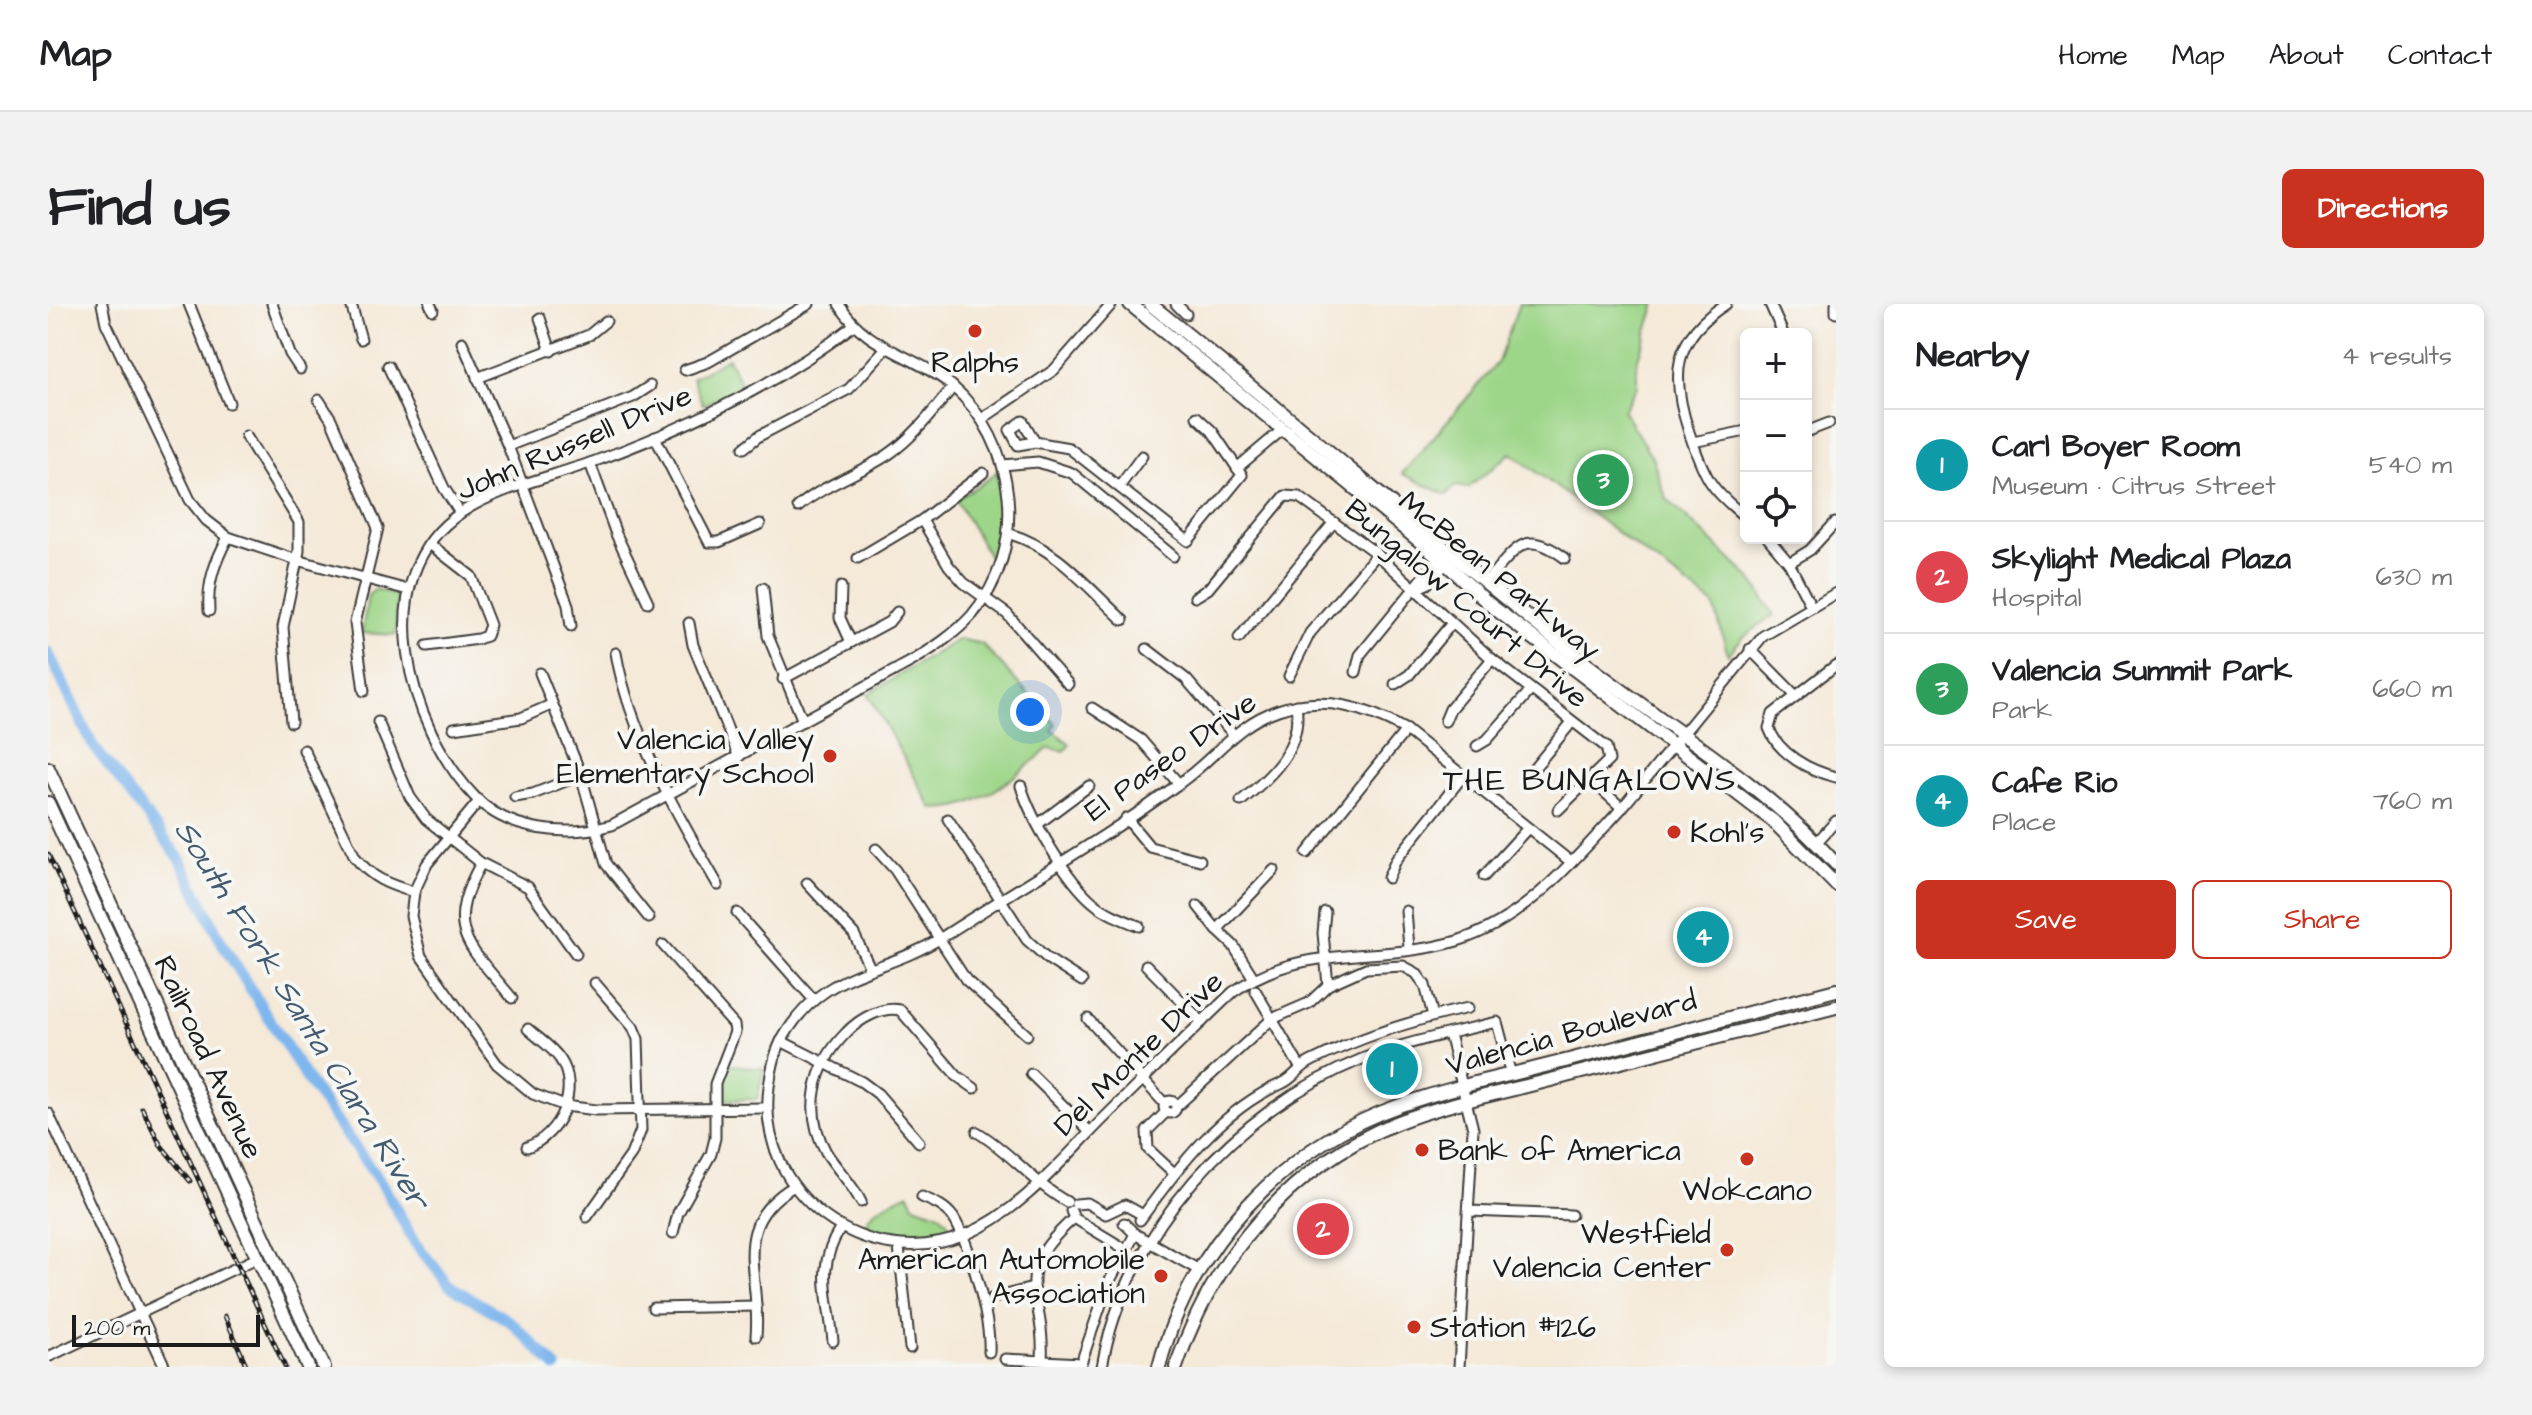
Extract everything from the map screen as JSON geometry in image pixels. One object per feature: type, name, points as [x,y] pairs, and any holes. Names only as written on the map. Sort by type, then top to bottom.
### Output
[{"type":"main road","name":"McBean Parkway","points":[[1130,304],[1282,430],[1447,556],[1486,581],[1773,821],[1836,885]]},
{"type":"main road","name":"McBean Parkway","points":[[1150,304],[1312,435],[1447,556],[1489,604],[1678,741],[1755,788],[1817,842],[1836,864]]},
{"type":"main road","points":[[1239,395],[1277,419],[1289,416]]},
{"type":"main road","points":[[1282,430],[1312,435]]},
{"type":"main road","name":"Railroad Avenue","points":[[48,768],[324,1367]]},
{"type":"main road","name":"Railroad Avenue","points":[[48,803],[308,1367]]},
{"type":"main road","points":[[96,907],[107,915],[123,949],[134,957]]},
{"type":"main road","name":"Valencia Boulevard","points":[[1159,1367],[1173,1323],[1199,1270],[1223,1235],[1259,1194],[1299,1159],[1382,1112],[1464,1087],[1836,990]]},
{"type":"main road","name":"Valencia Boulevard","points":[[1176,1367],[1186,1336],[1213,1280],[1266,1212],[1335,1155],[1398,1122],[1836,1007]]},
{"type":"main road","points":[[1335,1155],[1333,1144],[1372,1123],[1382,1112]]},
{"type":"main road","points":[[1213,1280],[1210,1268],[1222,1247],[1223,1235]]},
{"type":"main road","points":[[1186,1336],[1185,1318],[1202,1281],[1199,1270]]},
{"type":"street","points":[[102,304],[106,323],[190,500],[206,520],[228,537],[297,560],[408,590]]},
{"type":"street","points":[[189,304],[229,403]]},
{"type":"street","points":[[272,304],[290,354],[300,369]]},
{"type":"street","points":[[351,304],[361,339]]},
{"type":"street","points":[[685,370],[708,362],[790,309],[809,304]]},
{"type":"street","points":[[766,1108],[596,1110],[565,1106],[514,1081],[497,1064],[447,996],[417,946],[411,916],[414,892],[427,864],[479,801],[534,827],[571,832],[596,830],[622,822],[938,646],[962,626],[985,598],[999,571],[1010,534],[1002,465],[982,419],[953,387],[884,350],[854,325],[839,304]]},
{"type":"street","points":[[982,419],[1054,370],[1112,304]]},
{"type":"street","points":[[1176,304],[1186,314]]},
{"type":"street","points":[[1726,304],[1704,319],[1690,336],[1677,369],[1680,404],[1711,483],[1740,512]]},
{"type":"street","points":[[1770,304],[1781,328]]},
{"type":"street","points":[[1836,304],[1836,313]]},
{"type":"street","points":[[540,318],[551,351]]},
{"type":"street","points":[[477,378],[589,335],[606,321]]},
{"type":"street","name":"John Russell Drive","points":[[479,801],[444,759],[406,650],[408,590],[431,545],[460,513],[522,486],[655,437],[789,371],[854,325]]},
{"type":"street","points":[[462,342],[508,446],[568,605],[571,626]]},
{"type":"street","points":[[744,448],[759,436],[849,389],[884,350]]},
{"type":"street","points":[[388,366],[444,488],[460,513]]},
{"type":"street","points":[[508,446],[633,397],[650,386]]},
{"type":"street","points":[[798,507],[814,493],[869,465],[903,443],[953,387]]},
{"type":"street","points":[[319,400],[375,515],[377,541],[355,623],[364,691]]},
{"type":"street","points":[[1035,442],[1069,448],[1188,541],[1242,475],[1212,431],[1197,417]]},
{"type":"street","points":[[1812,430],[1829,423]]},
{"type":"street","points":[[1237,468],[1282,430]]},
{"type":"street","points":[[1693,442],[1740,432]]},
{"type":"street","points":[[246,436],[299,522],[297,560],[283,627],[291,722]]},
{"type":"street","points":[[655,437],[709,542],[719,542],[760,524]]},
{"type":"street","points":[[1119,487],[1142,456]]},
{"type":"street","points":[[1002,465],[1038,462],[1072,473],[1173,556]]},
{"type":"street","points":[[590,463],[616,534],[648,602]]},
{"type":"street","points":[[858,558],[922,520],[983,473]]},
{"type":"street","name":"Bungalow Court Drive","points":[[1195,597],[1208,589],[1285,496],[1290,494],[1377,554],[1492,659],[1609,753],[1609,760],[1591,780]]},
{"type":"street","points":[[922,520],[949,566],[964,583],[1007,614],[1068,684]]},
{"type":"street","points":[[1239,638],[1334,522]]},
{"type":"street","points":[[1789,563],[1810,550],[1835,523]]},
{"type":"street","points":[[1010,534],[1033,540],[1049,551],[1123,620]]},
{"type":"street","points":[[209,611],[207,592],[213,565],[228,537]]},
{"type":"street","points":[[1486,581],[1522,545],[1532,541],[1547,544],[1565,558]]},
{"type":"street","points":[[1773,544],[1789,563],[1811,606]]},
{"type":"street","points":[[427,646],[478,639],[486,636],[490,625],[471,576],[431,545]]},
{"type":"street","points":[[1289,676],[1310,633],[1377,554]]},
{"type":"street","points":[[1356,672],[1360,655],[1416,589],[1420,578],[1447,556]]},
{"type":"street","points":[[841,587],[838,608],[851,642]]},
{"type":"street","points":[[763,588],[765,623],[783,679],[803,721]]},
{"type":"street","name":"Del Monte Drive","points":[[766,1108],[783,1169],[794,1186],[823,1217],[840,1229],[870,1241],[899,1247],[923,1246],[962,1236],[994,1219],[1041,1186],[1145,1077],[1253,977],[1284,964],[1460,940],[1498,923],[1540,893],[1622,808],[1750,649],[1782,621],[1836,593]]},
{"type":"street","points":[[783,679],[889,622],[897,612]]},
{"type":"street","points":[[689,623],[693,645],[739,757]]},
{"type":"street","points":[[1395,684],[1409,675],[1452,623]]},
{"type":"street","points":[[1147,649],[1186,679],[1233,734]]},
{"type":"street","points":[[1750,649],[1796,696]]},
{"type":"street","points":[[616,653],[641,732],[718,885]]},
{"type":"street","points":[[1445,721],[1450,709],[1492,659]]},
{"type":"street","points":[[1836,665],[1773,714],[1769,721],[1772,734],[1802,764],[1836,777]]},
{"type":"street","points":[[540,673],[581,775],[596,830],[615,879],[649,918]]},
{"type":"street","points":[[1477,746],[1487,740],[1530,691]]},
{"type":"street","points":[[454,728],[521,718],[551,705]]},
{"type":"street","points":[[1241,801],[1292,749],[1298,731],[1296,705]]},
{"type":"street","name":"El Paseo Drive","points":[[766,1108],[771,1073],[781,1041],[814,1000],[829,987],[870,968],[914,954],[941,938],[1179,784],[1233,734],[1264,715],[1296,705],[1346,705],[1381,716],[1406,730],[1571,862]]},
{"type":"street","points":[[1092,708],[1141,740],[1179,784]]},
{"type":"street","points":[[378,722],[410,797],[426,819],[481,863],[528,887],[576,954]]},
{"type":"street","points":[[1526,784],[1531,772],[1572,722]]},
{"type":"street","points":[[1307,853],[1406,730]]},
{"type":"street","points":[[304,750],[355,857],[366,871],[393,886],[414,892]]},
{"type":"street","points":[[515,797],[533,794],[581,775]]},
{"type":"street","points":[[1388,878],[1396,860],[1463,776]]},
{"type":"street","points":[[1558,810],[1591,780],[1622,808]]},
{"type":"street","points":[[1021,786],[1038,824],[1095,904],[1139,926]]},
{"type":"street","points":[[1038,824],[1089,786]]},
{"type":"street","points":[[1126,818],[1141,841],[1150,847],[1200,860]]},
{"type":"street","points":[[948,819],[1027,940],[1048,959],[1082,981]]},
{"type":"street","points":[[1817,842],[1836,821]]},
{"type":"street","points":[[1484,876],[1528,828]]},
{"type":"street","points":[[876,849],[895,870],[975,989],[1027,1035]]},
{"type":"street","points":[[481,863],[462,902],[464,936],[512,998]]},
{"type":"street","points":[[1217,930],[1274,870]]},
{"type":"street","points":[[807,883],[854,934],[870,968]]},
{"type":"street","points":[[1198,906],[1233,945],[1253,977]]},
{"type":"street","points":[[1406,911],[1409,948]]},
{"type":"street","points":[[1325,912],[1324,957],[1328,985]]},
{"type":"street","points":[[737,913],[814,1000]]},
{"type":"street","points":[[663,945],[734,1025],[735,1032],[718,1069],[715,1138],[711,1154],[678,1213],[673,1233]]},
{"type":"street","points":[[1146,965],[1202,1022]]},
{"type":"street","points":[[1174,1173],[1148,1149],[1147,1131],[1169,1106],[1272,1019],[1309,1003],[1328,985],[1366,968],[1403,966],[1425,985],[1433,1016]]},
{"type":"street","points":[[587,1217],[631,1155],[641,1130],[642,1109],[638,1039],[633,1027],[595,983]]},
{"type":"street","points":[[1255,990],[1300,1067]]},
{"type":"street","points":[[861,1202],[824,1149],[816,1128],[814,1089],[825,1061],[852,1027],[891,1008],[900,1010],[957,1076],[974,1088]]},
{"type":"street","points":[[1042,1361],[1033,1288],[1038,1256],[1072,1209],[1087,1203],[1106,1214],[1125,1205],[1142,1218],[1174,1173],[1228,1117],[1269,1086],[1285,1082],[1300,1067],[1383,1030],[1468,1008]]},
{"type":"street","points":[[1088,1019],[1169,1106]]},
{"type":"street","points":[[1102,1367],[1120,1302],[1150,1243],[1188,1187],[1229,1145],[1271,1111],[1360,1060],[1497,1022],[1511,1075]]},
{"type":"street","points":[[527,1147],[543,1142],[556,1128],[568,1089],[562,1061],[528,1029]]},
{"type":"street","points":[[1449,1034],[1468,1102],[1473,1141],[1459,1367]]},
{"type":"street","points":[[781,1041],[825,1061],[878,1094],[919,1142]]},
{"type":"street","points":[[1031,1074],[1090,1132]]},
{"type":"street","points":[[48,1113],[165,1367]]},
{"type":"street","points":[[977,1132],[995,1143],[1041,1186],[1125,1249]]},
{"type":"street","points":[[756,1336],[751,1264],[755,1226],[777,1196],[794,1186]]},
{"type":"street","points":[[922,1197],[939,1204],[952,1215],[962,1236],[987,1328],[989,1352]]},
{"type":"street","points":[[1469,1211],[1571,1215]]},
{"type":"street","points":[[1124,1223],[1135,1234],[1199,1270]]},
{"type":"street","points":[[833,1341],[824,1265],[828,1248],[840,1229]]},
{"type":"street","points":[[1005,1359],[1081,1363],[1108,1284],[1135,1234]]},
{"type":"street","points":[[899,1247],[910,1348]]},
{"type":"street","points":[[48,1357],[259,1257]]},
{"type":"street","points":[[993,1298],[1033,1288]]},
{"type":"street","points":[[653,1308],[756,1306]]},
{"type":"green space","points":[[1519,304],[1656,304],[1637,361],[1637,386],[1623,411],[1652,457],[1666,498],[1752,580],[1774,615],[1742,638],[1728,655],[1714,605],[1511,453],[1468,488],[1455,486],[1447,495],[1402,474],[1498,362]]},
{"type":"green space","points":[[728,358],[742,386],[703,405],[692,378]]},
{"type":"green space","points":[[997,471],[1002,517],[993,563],[956,500]]},
{"type":"green space","points":[[376,589],[397,596],[396,635],[362,633],[368,595]]},
{"type":"green space","points":[[959,639],[982,644],[1056,724],[1052,730],[1070,744],[1065,751],[1049,748],[1010,780],[980,799],[948,808],[932,808],[868,694]]},
{"type":"green space","points":[[727,1064],[764,1069],[757,1099],[724,1100],[721,1092]]},
{"type":"green space","points":[[909,1193],[914,1205],[944,1217],[950,1227],[947,1234],[901,1239],[864,1231],[868,1218],[874,1212]]},
{"type":"waterway","name":"South Fork Santa Clara River","points":[[48,652],[92,744],[180,859],[223,945],[310,1084],[385,1189],[415,1243],[450,1286],[511,1322],[556,1367]]},
{"type":"railway","points":[[48,854],[285,1367]]},
{"type":"railway","points":[[142,1108],[160,1144],[190,1181]]},
{"type":"railway","points":[[225,1316],[247,1367]]},
{"type":"place","name":"Ralphs","points":[[975,331]]},
{"type":"place","name":"Valencia Summit Park","points":[[1603,480]]},
{"type":"place","name":"Valencia Valley Elementary School","points":[[830,756]]},
{"type":"place","name":"Kohl's","points":[[1674,832]]},
{"type":"place","name":"Cafe Rio","points":[[1703,937]]},
{"type":"place","name":"Carl Boyer Room","points":[[1392,1069]]},
{"type":"place","name":"Bank of America","points":[[1422,1150]]},
{"type":"place","name":"Wokcano","points":[[1747,1159]]},
{"type":"place","name":"Skylight Medical Plaza","points":[[1323,1229]]},
{"type":"place","name":"Westfield Valencia Center","points":[[1727,1250]]},
{"type":"place","name":"American Automobile Association","points":[[1161,1276]]},
{"type":"place","name":"Station #126","points":[[1414,1327]]},
{"type":"district","name":"THE BUNGALOWS","points":[[1590,779]]}]
